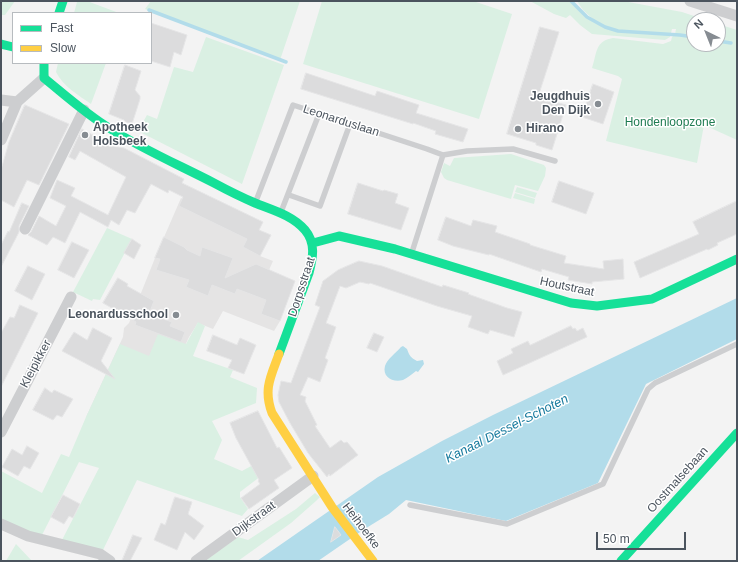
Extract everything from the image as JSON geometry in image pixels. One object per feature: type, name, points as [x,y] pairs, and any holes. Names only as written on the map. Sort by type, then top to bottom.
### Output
[{"type":"street","points":[[59,12],[63,1]]},
{"type":"street","points":[[690,1],[737,16]]},
{"type":"street","points":[[1,44],[12,47]]},
{"type":"street","points":[[1,140],[17,102],[44,78],[44,64]]},
{"type":"street","name":"Dorpsstraat","points":[[44,78],[84,110],[119,134],[256,203],[281,212],[306,231],[313,243],[314,257],[272,372],[268,384],[267,396],[272,413],[331,504]]},
{"type":"street","points":[[1,100],[17,102]]},
{"type":"street","points":[[25,229],[84,110]]},
{"type":"street","name":"Houtstraat","points":[[313,243],[339,236],[411,254],[571,303],[596,306],[652,299],[737,259]]},
{"type":"street","name":"Kleipikker","points":[[1,432],[71,297]]},
{"type":"street","name":"Oostmalsebaan","points":[[621,561],[737,433]]},
{"type":"street","name":"Dijkstraat","points":[[196,561],[313,476]]},
{"type":"street","name":"Heihoefke","points":[[331,504],[354,538],[373,561]]},
{"type":"street","points":[[1,524],[28,536],[100,554],[110,561]]},
{"type":"lane","name":"Leonarduslaan","points":[[256,203],[292,105],[428,149],[443,156]]},
{"type":"lane","points":[[281,212],[319,114]]},
{"type":"lane","points":[[289,194],[320,206],[350,124]]},
{"type":"lane","points":[[411,254],[443,156],[468,151],[513,148],[555,161]]},
{"type":"lane","points":[[410,505],[507,524],[603,484],[648,390],[655,382],[737,344]]},
{"type":"shaded area","name":"Leonardusschool","points":[[193,189],[263,222],[259,230],[271,235],[260,256],[273,261],[269,270],[295,281],[280,321],[274,331],[223,311],[213,329],[198,323],[189,337],[176,365],[86,417],[123,337],[124,328],[129,323],[181,198],[187,201]]},
{"type":"green space","points":[[1,1],[15,1],[5,15],[1,15]]},
{"type":"green space","points":[[87,1],[116,12],[74,12],[77,2]]},
{"type":"green space","points":[[151,1],[300,1],[280,60],[145,9]]},
{"type":"green space","points":[[322,1],[473,1],[512,14],[479,119],[303,64]]},
{"type":"green space","name":"Hondenloopzone","points":[[530,1],[571,1],[587,17],[596,22],[583,10],[577,1],[623,1],[682,12],[686,13],[686,52],[726,52],[726,27],[737,30],[737,140],[704,125],[697,163],[606,141],[622,79],[618,76],[592,68],[598,48],[603,42],[613,38],[663,44],[671,41],[676,29],[672,29],[670,37],[665,40],[592,34],[570,15],[566,18],[554,14]]},
{"type":"green space","points":[[206,37],[284,65],[242,184],[138,131],[147,115],[157,119],[174,67],[193,72]]},
{"type":"green space","points":[[58,64],[106,64],[91,104],[71,90],[56,72]]},
{"type":"green space","points":[[511,154],[544,165],[546,168],[545,176],[538,191],[515,185],[511,199],[447,180],[441,172],[444,163],[450,166],[454,158]]},
{"type":"green space","points":[[517,187],[537,193],[535,198],[515,192]]},
{"type":"green space","points":[[515,193],[535,199],[534,204],[513,198]]},
{"type":"green space","points":[[107,228],[132,239],[100,300],[93,299],[92,301],[73,292]]},
{"type":"green space","points":[[198,322],[205,326],[193,356],[233,370],[230,377],[257,388],[256,403],[212,421],[222,440],[214,459],[242,471],[253,465],[261,476],[240,492],[240,497],[248,509],[242,516],[137,480],[103,550],[62,540],[99,468],[79,462],[42,535],[31,533],[1,520],[1,471],[42,493],[61,454],[69,457],[120,344],[149,356],[158,334],[186,344]]},
{"type":"green space","points":[[315,493],[320,497],[316,501],[291,523],[238,561],[205,561],[238,537],[248,540],[296,509]]},
{"type":"green space","points":[[16,544],[32,561],[6,561]]},
{"type":"water","name":"Kanaal Dessel-Schoten","points":[[737,298],[737,339],[646,384],[598,483],[506,521],[406,500],[389,514],[318,561],[257,561],[378,477],[442,441]]},
{"type":"water","points":[[403,346],[407,349],[409,355],[417,361],[423,360],[424,364],[418,372],[416,371],[403,380],[392,380],[385,373],[385,366],[390,358]]},
{"type":"building","points":[[152,23],[187,35],[181,55],[174,52],[170,67],[152,61]]},
{"type":"building","points":[[540,27],[559,32],[538,97],[566,105],[552,150],[536,145],[536,143],[507,134]]},
{"type":"building","points":[[125,65],[141,71],[135,90],[140,96],[140,99],[132,124],[109,114]]},
{"type":"building","points":[[306,73],[375,96],[377,91],[419,105],[416,113],[468,129],[463,142],[435,134],[436,131],[413,123],[301,89]]},
{"type":"building","name":"Jeugdhuis Den Dijk","points":[[593,84],[614,92],[603,124],[582,117]]},
{"type":"building","points":[[25,105],[69,124],[39,185],[27,180],[14,207],[1,200],[1,170],[9,142]]},
{"type":"building","points":[[82,129],[112,146],[124,148],[184,179],[182,183],[263,222],[259,230],[271,235],[260,256],[243,247],[247,239],[179,206],[183,197],[169,190],[168,193],[151,184],[135,213],[127,210],[119,225],[111,220],[108,227],[80,212],[65,243],[53,237],[47,245],[28,235],[39,216],[56,226],[66,206],[50,198],[57,180],[75,188],[71,196],[108,215],[126,177],[80,151],[75,160],[69,157]]},
{"type":"building","points":[[559,181],[594,193],[586,214],[552,202]]},
{"type":"building","points":[[358,183],[398,194],[395,203],[409,208],[401,230],[348,214]]},
{"type":"building","points":[[737,201],[737,234],[717,243],[718,245],[708,250],[707,249],[640,278],[634,262],[699,234],[693,222]]},
{"type":"building","points":[[22,203],[29,206],[19,226],[19,232],[1,267],[1,245],[8,231],[9,232]]},
{"type":"building","points":[[446,217],[471,226],[473,220],[497,226],[495,232],[566,256],[564,263],[604,269],[603,261],[623,259],[624,279],[592,282],[592,284],[568,280],[569,277],[542,269],[541,272],[489,254],[453,246],[438,240]]},
{"type":"building","points":[[164,237],[200,256],[202,247],[233,258],[225,278],[256,264],[295,281],[280,321],[261,314],[266,300],[237,289],[235,294],[212,285],[208,296],[186,287],[189,280],[156,270],[160,259],[155,258]]},
{"type":"building","points":[[132,239],[141,245],[134,259],[124,253]]},
{"type":"building","points":[[72,242],[89,250],[74,278],[58,270]]},
{"type":"building","points":[[359,261],[382,266],[442,287],[443,285],[469,293],[468,294],[522,312],[514,337],[490,330],[488,334],[468,327],[472,316],[437,306],[370,283],[360,282],[346,288],[340,286],[326,323],[336,327],[325,358],[328,360],[320,382],[308,377],[300,395],[306,397],[305,401],[317,425],[315,426],[330,448],[341,440],[344,443],[347,442],[358,455],[330,476],[329,474],[327,477],[308,453],[290,423],[279,402],[278,395],[281,381],[291,383],[320,307],[315,305],[323,281],[338,270]]},
{"type":"building","points":[[28,266],[45,274],[32,300],[15,291]]},
{"type":"building","points":[[118,278],[128,284],[127,286],[154,301],[149,314],[172,322],[170,326],[185,332],[181,342],[135,325],[136,322],[103,303]]},
{"type":"building","points":[[20,305],[38,313],[1,387],[1,333],[10,317],[14,318]]},
{"type":"building","points":[[571,326],[577,331],[583,328],[587,337],[503,375],[497,361],[513,353],[511,349],[528,341],[530,345]]},
{"type":"building","points":[[93,328],[112,338],[101,361],[115,379],[62,351],[74,332],[87,340]]},
{"type":"building","points":[[374,333],[384,337],[377,352],[367,348]]},
{"type":"building","points":[[213,335],[237,345],[240,338],[256,345],[244,374],[228,368],[232,360],[207,351]]},
{"type":"building","points":[[45,388],[52,393],[54,390],[73,399],[62,417],[57,415],[53,420],[33,410]]},
{"type":"building","points":[[258,411],[277,448],[279,447],[292,468],[274,480],[279,488],[249,509],[241,498],[260,484],[236,438],[230,423]]},
{"type":"building","points":[[27,446],[39,453],[30,469],[24,466],[18,476],[2,467],[12,449],[22,455]]},
{"type":"building","points":[[63,495],[80,504],[73,518],[69,516],[64,524],[51,517]]},
{"type":"building","points":[[175,497],[192,502],[188,514],[204,526],[194,540],[185,532],[177,550],[154,540],[161,523],[165,525]]},
{"type":"building","points":[[335,527],[341,535],[331,542]]},
{"type":"building","points":[[133,535],[142,538],[130,561],[122,561]]},
{"type":"waterway","points":[[571,1],[587,17],[605,27],[618,31],[686,36]]},
{"type":"waterway","points":[[149,10],[286,62]]},
{"type":"waterway","points":[[726,42],[731,43]]},
{"type":"traffic: fast","points":[[59,12],[63,1]]},
{"type":"traffic: fast","points":[[1,44],[12,47]]},
{"type":"traffic: fast","points":[[44,64],[44,78],[100,123],[147,150],[234,193],[294,220],[305,230],[311,240],[313,251],[312,262],[279,354]]},
{"type":"traffic: fast","points":[[313,243],[339,236],[395,249],[571,303],[597,306],[652,299],[737,259]]},
{"type":"traffic: fast","points":[[621,561],[737,433]]},
{"type":"traffic: slow","points":[[279,354],[271,376],[268,390],[269,404],[272,413],[332,507],[373,561]]},
{"type":"place","name":"Jeugdhuis Den Dijk","points":[[598,104]]},
{"type":"place","name":"Hirano","points":[[518,129]]},
{"type":"place","name":"Apotheek Holsbeek","points":[[85,135]]},
{"type":"place","name":"Leonardusschool","points":[[176,315]]}]
